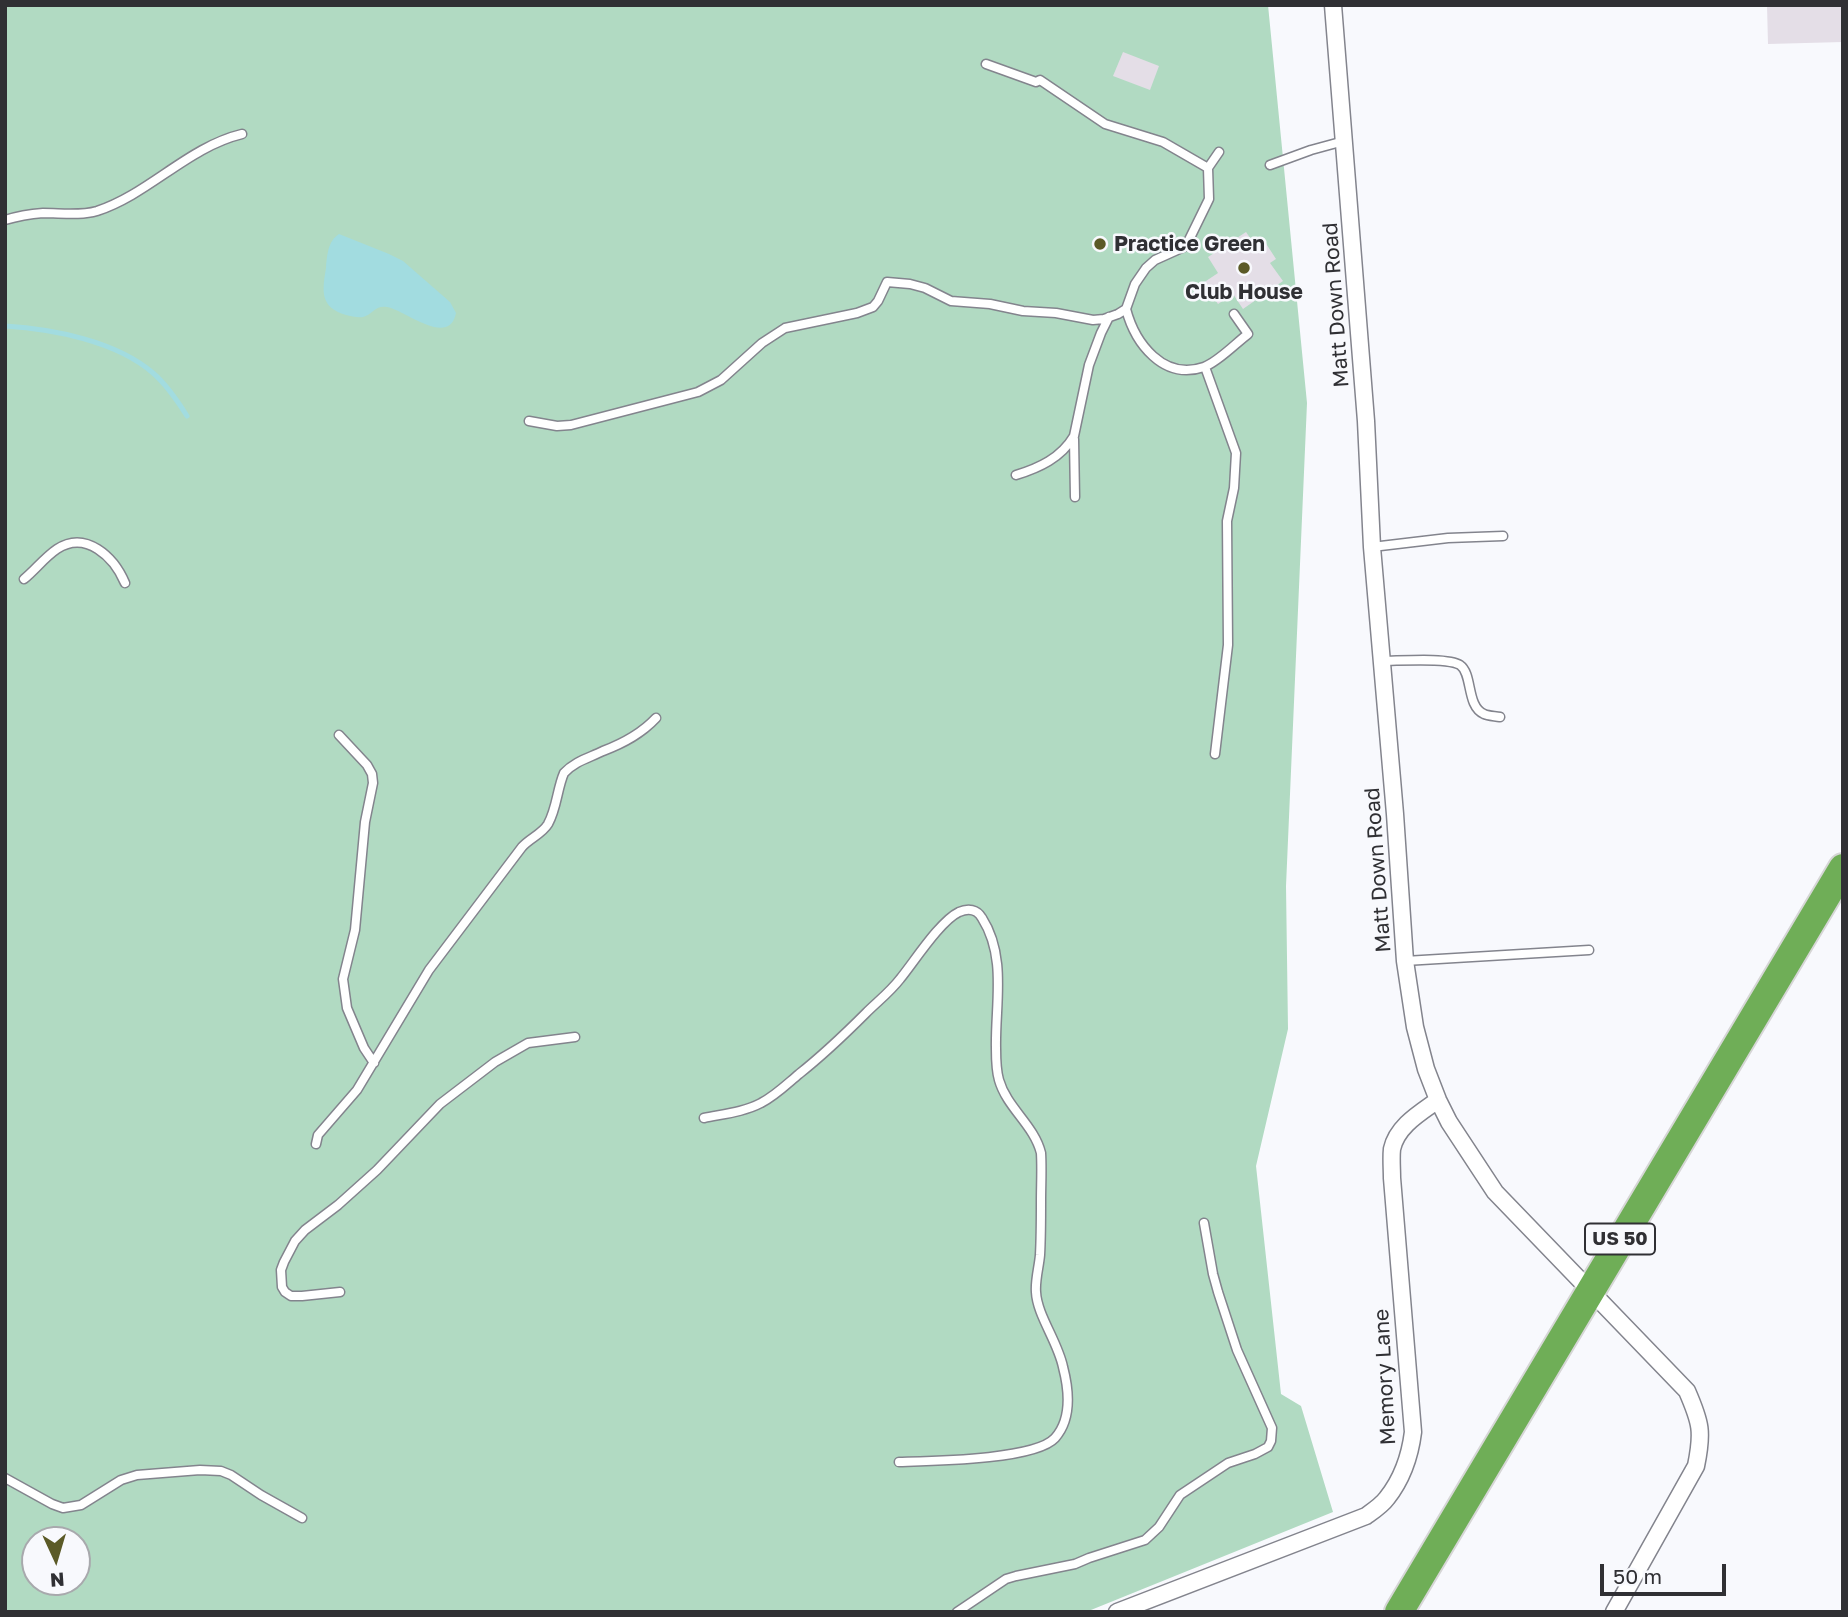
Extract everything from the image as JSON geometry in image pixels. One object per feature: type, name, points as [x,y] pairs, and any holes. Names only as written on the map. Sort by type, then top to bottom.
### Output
[{"type":"highway","name":"US 50","points":[[1399,1612],[1843,868]]},
{"type":"street","name":"Matt Down Road","points":[[1333,5],[1405,961],[1415,1027],[1426,1069],[1438,1100],[1449,1122],[1495,1192],[1688,1391],[1698,1416],[1701,1442],[1696,1466],[1614,1612]]},
{"type":"street","name":"Memory Lane","points":[[1117,1612],[1366,1516],[1386,1500],[1404,1470],[1411,1450],[1413,1432],[1392,1178],[1392,1149],[1400,1132],[1410,1120],[1438,1100]]},
{"type":"lane","points":[[986,64],[1036,82],[1040,80],[1105,124],[1163,142],[1208,168]]},
{"type":"lane","points":[[5,220],[32,214],[96,211],[135,192],[192,157],[242,134]]},
{"type":"lane","points":[[1270,165],[1344,141]]},
{"type":"lane","points":[[1219,152],[1208,168],[1209,199],[1186,246],[1155,260],[1146,268],[1135,284],[1126,309],[1135,334],[1151,355],[1174,368],[1188,369],[1205,367],[1248,334],[1234,314]]},
{"type":"lane","points":[[529,421],[557,426],[571,425],[698,392],[721,380],[762,343],[785,328],[873,307],[887,282],[925,288],[951,301],[990,304],[1084,319],[1104,319],[1126,309]]},
{"type":"lane","points":[[1075,497],[1074,436],[1089,365],[1109,317]]},
{"type":"lane","points":[[1205,367],[1237,462],[1227,521],[1228,645],[1215,754]]},
{"type":"lane","points":[[1016,475],[1035,469],[1053,458],[1074,436]]},
{"type":"lane","points":[[1372,547],[1448,538],[1503,536]]},
{"type":"lane","points":[[24,579],[55,550],[80,542],[102,551],[125,583]]},
{"type":"lane","points":[[1382,662],[1458,663],[1464,669],[1469,692],[1477,708],[1484,714],[1500,717]]},
{"type":"lane","points":[[316,1144],[318,1135],[357,1090],[429,970],[522,847],[547,825],[564,773],[580,760],[636,736],[656,718]]},
{"type":"lane","points":[[339,735],[367,765],[373,783],[365,822],[355,930],[342,979],[347,1008],[364,1048],[374,1063]]},
{"type":"lane","points":[[704,1118],[751,1108],[771,1097],[827,1052],[890,990],[947,921],[967,909],[981,915],[996,959],[998,996],[995,1033],[999,1082],[1005,1096],[1031,1130],[1041,1153],[1040,1253],[1036,1292],[1063,1365],[1067,1385],[1067,1413],[1056,1437],[1049,1444],[1033,1449],[986,1457],[899,1462]]},
{"type":"lane","points":[[1405,961],[1589,950]]},
{"type":"lane","points":[[340,1292],[291,1296],[282,1287],[281,1270],[284,1262],[304,1230],[338,1205],[377,1170],[440,1104],[495,1062],[528,1043],[575,1037]]},
{"type":"lane","points":[[957,1612],[1006,1579],[1076,1564],[1145,1540],[1159,1527],[1180,1495],[1227,1463],[1268,1447],[1272,1428],[1237,1350],[1213,1274],[1204,1223]]},
{"type":"lane","points":[[5,1478],[63,1508],[81,1505],[121,1480],[137,1475],[200,1469],[221,1471],[302,1518]]},
{"type":"green space","points":[[5,5],[1268,5],[1307,403],[1286,886],[1288,1029],[1256,1166],[1281,1394],[1301,1406],[1333,1512],[1086,1612],[5,1612]]},
{"type":"water","points":[[339,234],[403,261],[450,302],[456,313],[452,323],[445,327],[436,327],[387,307],[379,307],[361,317],[346,315],[331,308],[325,297],[324,284],[329,249],[332,240]]},
{"type":"building","points":[[1767,5],[1843,5],[1843,42],[1768,44]]},
{"type":"building","points":[[1123,52],[1159,66],[1150,90],[1113,76]]},
{"type":"building","name":"Club House","points":[[1246,232],[1257,248],[1265,242],[1276,259],[1270,263],[1283,281],[1243,309],[1233,294],[1218,304],[1203,283],[1218,273],[1208,257]]},
{"type":"waterway","points":[[5,326],[63,334],[121,353],[153,373],[172,393],[187,416]]},
{"type":"place","name":"Practice Green","points":[[1100,244]]},
{"type":"place","name":"Club House","points":[[1244,268]]}]
